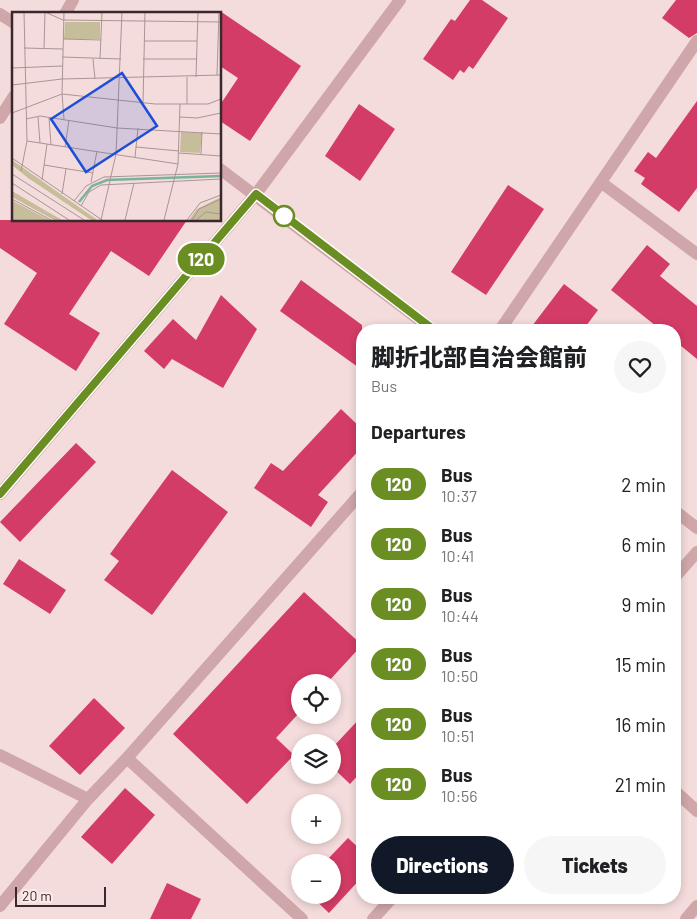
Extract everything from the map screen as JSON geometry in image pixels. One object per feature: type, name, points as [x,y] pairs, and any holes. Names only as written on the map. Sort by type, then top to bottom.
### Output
[{"type":"street","points":[[66,12],[74,0]]},
{"type":"street","points":[[0,494],[256,194],[400,0]]},
{"type":"street","points":[[0,14],[12,22]]},
{"type":"street","points":[[504,324],[697,41]]},
{"type":"street","points":[[0,118],[12,99]]},
{"type":"street","points":[[221,170],[256,194],[426,324]]},
{"type":"street","points":[[602,183],[697,254]]},
{"type":"street","points":[[0,906],[88,799],[127,758],[356,499]]},
{"type":"street","points":[[681,516],[697,528]]},
{"type":"street","points":[[681,570],[697,552]]},
{"type":"street","points":[[0,755],[88,799]]},
{"type":"street","points":[[127,758],[302,919]]},
{"type":"street","points":[[681,796],[697,811]]},
{"type":"street","points":[[373,919],[387,904]]},
{"type":"street","points":[[686,919],[697,906]]},
{"type":"building","points":[[470,0],[482,0],[508,18],[473,69],[469,66],[464,73],[460,70],[453,80],[423,59],[451,19],[455,21]]},
{"type":"building","points":[[676,0],[697,0],[697,33],[689,38],[662,18]]},
{"type":"building","points":[[220,12],[301,66],[250,141],[221,122],[221,104],[238,78],[221,67]]},
{"type":"building","points":[[697,101],[697,188],[679,212],[641,184],[645,178],[634,171],[648,152],[656,158]]},
{"type":"building","points":[[359,104],[395,129],[360,181],[325,156]]},
{"type":"building","points":[[508,185],[544,209],[486,295],[451,272]]},
{"type":"building","points":[[0,220],[186,221],[149,276],[111,251],[69,314],[100,333],[76,371],[4,324],[37,273],[0,248]]},
{"type":"building","points":[[647,245],[670,264],[660,276],[697,306],[697,359],[681,346],[681,324],[654,324],[611,290]]},
{"type":"building","points":[[301,280],[361,324],[356,324],[356,366],[280,311]]},
{"type":"building","points":[[564,284],[598,310],[588,324],[534,324]]},
{"type":"building","points":[[221,295],[257,329],[223,388],[172,359],[164,369],[144,351],[173,319],[196,340]]},
{"type":"building","points":[[341,409],[356,423],[356,454],[318,495],[328,502],[311,527],[254,488],[271,463],[283,471]]},
{"type":"building","points":[[76,443],[96,462],[20,542],[0,522]]},
{"type":"building","points":[[172,470],[228,512],[152,615],[104,580],[119,561],[110,554]]},
{"type":"building","points":[[19,559],[66,590],[50,614],[3,584]]},
{"type":"building","points":[[304,592],[356,640],[356,652],[335,674],[291,674],[291,722],[276,738],[291,752],[291,758],[247,804],[173,734]]},
{"type":"building","points":[[94,698],[125,728],[80,775],[49,746]]},
{"type":"building","points":[[356,722],[356,778],[350,784],[341,776],[341,738]]},
{"type":"building","points":[[125,788],[155,815],[112,864],[81,837]]},
{"type":"building","points":[[348,838],[356,845],[356,884],[341,900],[341,854],[333,854]]},
{"type":"building","points":[[167,883],[201,899],[191,919],[150,919]]},
{"type":"building","points":[[320,904],[337,904],[329,913]]},
{"type":"bus line","name":"120","points":[[0,494],[256,194],[426,324]]}]
